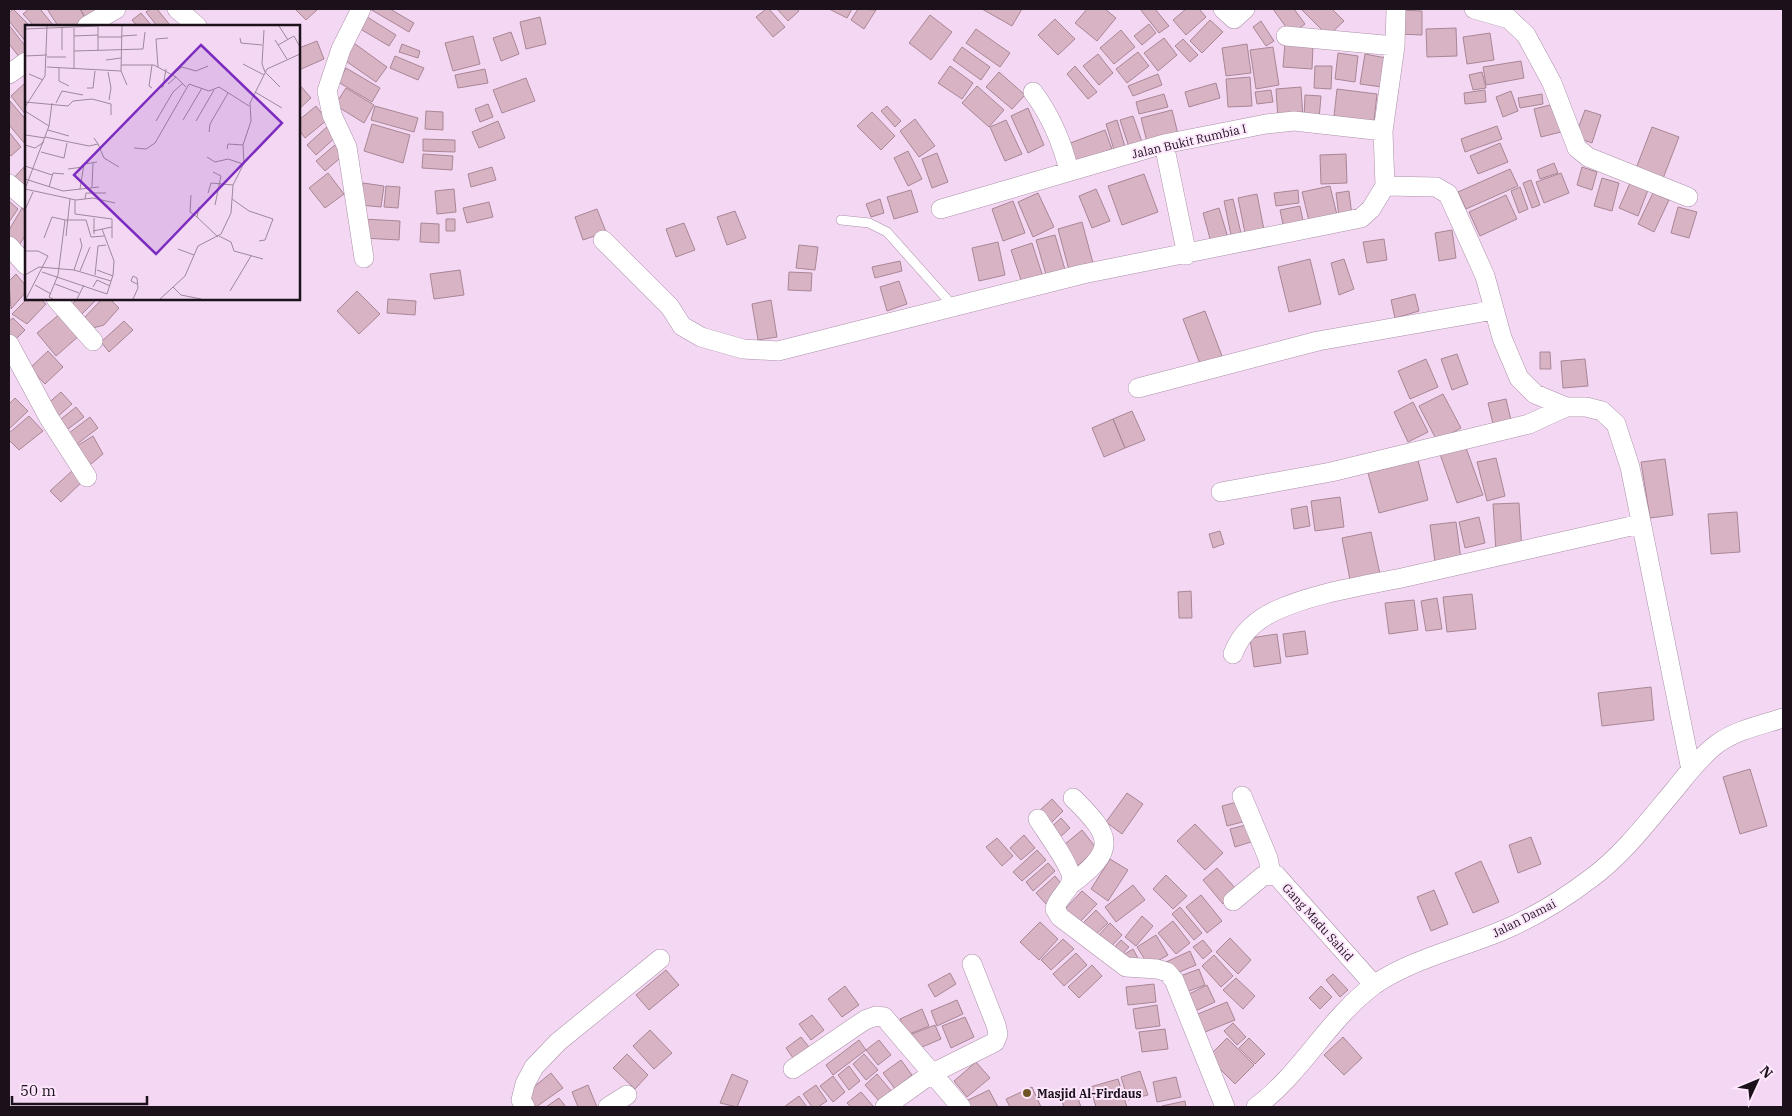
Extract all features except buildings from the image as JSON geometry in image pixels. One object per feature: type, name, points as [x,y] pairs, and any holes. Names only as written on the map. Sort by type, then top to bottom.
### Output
[{"type":"street","points":[[89,25],[116,9]]},
{"type":"street","points":[[176,9],[197,25]]},
{"type":"street","points":[[361,9],[341,49],[327,91],[332,115],[347,147],[364,258]]},
{"type":"street","points":[[1223,9],[1234,19],[1245,9]]},
{"type":"street","points":[[603,240],[670,307],[682,326],[701,337],[743,349],[778,351],[1083,274],[1187,255],[1360,218],[1371,208],[1385,186],[1383,131],[1396,46],[1396,9]]},
{"type":"street","points":[[1474,9],[1509,19],[1526,34],[1552,83],[1577,148],[1588,157],[1688,197]]},
{"type":"street","points":[[1286,36],[1396,46]]},
{"type":"street","points":[[9,74],[25,63]]},
{"type":"street","points":[[1033,92],[1056,130],[1069,171]]},
{"type":"street","name":"Jalan Bukit Rumbia I","points":[[941,209],[1164,144],[1266,124],[1294,121],[1383,131]]},
{"type":"street","points":[[1164,144],[1187,255]]},
{"type":"street","points":[[9,186],[25,198]]},
{"type":"street","points":[[1385,186],[1436,187],[1448,194],[1481,268],[1502,338],[1519,378],[1535,394],[1566,407],[1586,407],[1602,411],[1616,424],[1630,467],[1691,770]]},
{"type":"street","points":[[9,246],[25,264]]},
{"type":"street","points":[[57,300],[94,341]]},
{"type":"street","points":[[1138,388],[1318,341],[1494,310]]},
{"type":"street","points":[[9,344],[49,418],[87,477]]},
{"type":"street","points":[[1221,492],[1331,472],[1529,424],[1566,407]]},
{"type":"street","points":[[1233,654],[1240,638],[1265,616],[1302,601],[1640,524]]},
{"type":"street","name":"Jalan Damai","points":[[1256,1107],[1285,1081],[1329,1028],[1374,985],[1429,959],[1507,929],[1546,909],[1592,878],[1626,845],[1691,770],[1717,744],[1742,730],[1783,718]]},
{"type":"street","points":[[1242,796],[1268,858],[1271,874]]},
{"type":"street","points":[[1073,798],[1096,820],[1105,836],[1105,850],[1091,869],[1070,885],[1056,903],[1055,909],[1060,917],[1126,967],[1158,969],[1167,972],[1174,980],[1225,1107]]},
{"type":"street","points":[[1038,819],[1071,872],[1070,885]]},
{"type":"street","name":"Gang Madu Sahid","points":[[1234,901],[1263,876],[1276,875],[1374,985]]},
{"type":"street","points":[[525,1107],[521,1100],[525,1084],[534,1067],[558,1042],[660,959]]},
{"type":"street","points":[[885,1107],[931,1074],[995,1042],[998,1034],[972,964]]},
{"type":"street","points":[[793,1069],[865,1020],[876,1016],[884,1017],[961,1107]]},
{"type":"street","points":[[608,1107],[627,1095]]},
{"type":"lane","points":[[841,220],[869,223],[887,232],[954,307]]},
{"type":"place","name":"Masjid Al-Firdaus","points":[[1027,1093]]}]
